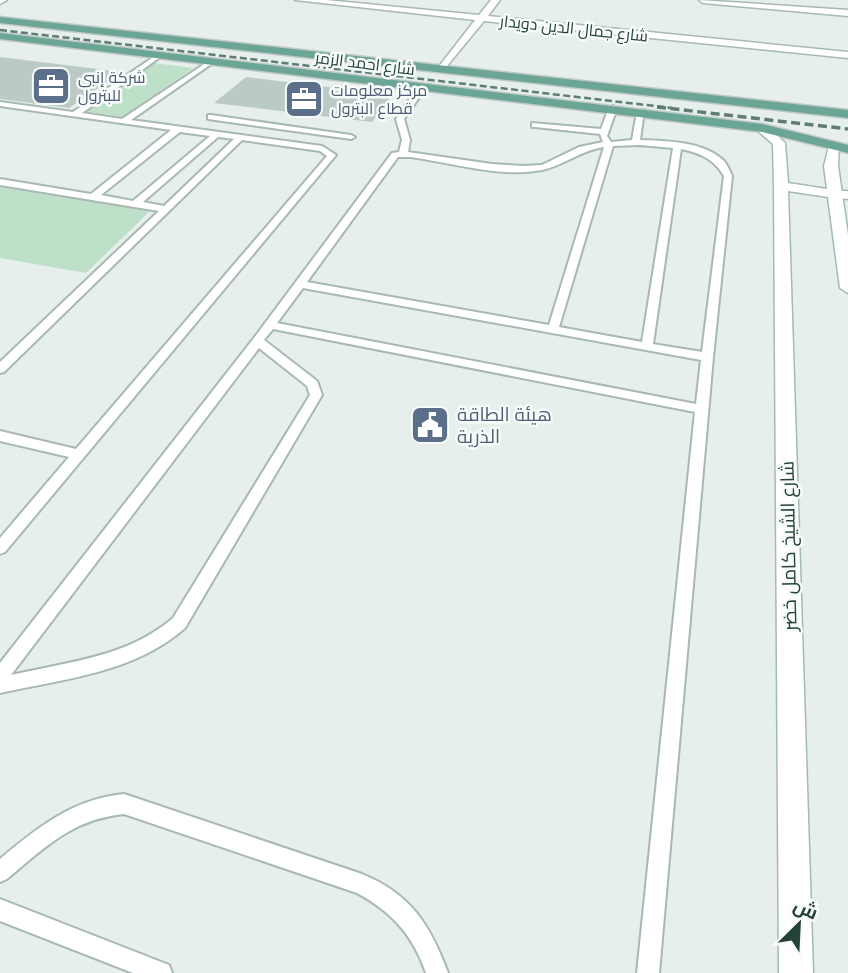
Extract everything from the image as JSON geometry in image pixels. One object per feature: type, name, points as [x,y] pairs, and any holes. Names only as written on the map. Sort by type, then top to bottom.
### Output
[{"type":"main road","name":"شارع احمد الزمر","points":[[0,20],[848,114]]},
{"type":"main road","name":"شارع احمد الزمر","points":[[0,36],[613,108],[762,128],[842,148]]},
{"type":"main road","points":[[307,72],[324,56]]},
{"type":"street","name":"شارع جمال الدين دويدار","points":[[299,0],[848,55]]},
{"type":"street","points":[[442,69],[496,0]]},
{"type":"street","points":[[703,0],[848,13]]},
{"type":"street","name":"شارع الشيخ كامل خضر","points":[[762,128],[779,143],[781,186],[796,973]]},
{"type":"street","points":[[842,148],[831,160],[842,195],[848,288]]},
{"type":"street","points":[[781,186],[842,195]]},
{"type":"lane","points":[[75,114],[160,55]]},
{"type":"lane","points":[[124,121],[212,61]]},
{"type":"lane","points":[[402,153],[406,140],[400,119],[424,86]]},
{"type":"lane","points":[[0,548],[332,155],[322,149],[1,105]]},
{"type":"lane","points":[[553,330],[607,139],[613,108]]},
{"type":"lane","points":[[636,142],[641,112]]},
{"type":"lane","points":[[211,117],[351,136]]},
{"type":"lane","points":[[135,204],[215,134],[228,119]]},
{"type":"lane","points":[[535,125],[607,139],[677,146],[708,154],[727,169],[728,176],[707,357],[648,973]]},
{"type":"lane","points":[[93,197],[178,129]]},
{"type":"lane","points":[[0,369],[241,137]]},
{"type":"lane","points":[[0,676],[258,341],[391,158],[402,153],[538,168],[607,139]]},
{"type":"lane","points":[[648,346],[677,146]]},
{"type":"lane","points":[[0,182],[167,209]]},
{"type":"lane","points":[[300,284],[707,357]]},
{"type":"lane","points":[[270,325],[702,409]]},
{"type":"lane","points":[[0,685],[136,653],[162,640],[179,623],[316,395],[313,384],[258,341]]},
{"type":"lane","points":[[0,436],[80,455]]},
{"type":"lane","points":[[0,872],[63,820],[94,807],[124,804],[362,884],[389,897],[411,918],[429,947],[437,973]]},
{"type":"lane","points":[[0,910],[161,973]]},
{"type":"green space","points":[[154,63],[193,68],[123,117],[85,111]]},
{"type":"green space","points":[[0,187],[151,210],[86,273],[0,258]]},
{"type":"building","name":"شركة إنبى للبترول","points":[[0,57],[122,72],[69,108],[0,99]]},
{"type":"building","name":"مركز معلومات قطاع البترول","points":[[246,77],[392,95],[372,122],[214,103]]},
{"type":"railway","points":[[0,30],[672,108]]},
{"type":"railway","points":[[657,107],[848,129]]},
{"type":"place","name":"شركة إنبى للبترول","points":[[51,86]]},
{"type":"place","name":"مركز معلومات قطاع البترول","points":[[304,99]]},
{"type":"place","name":"هيئة الطاقة الذرية","points":[[430,425]]}]
